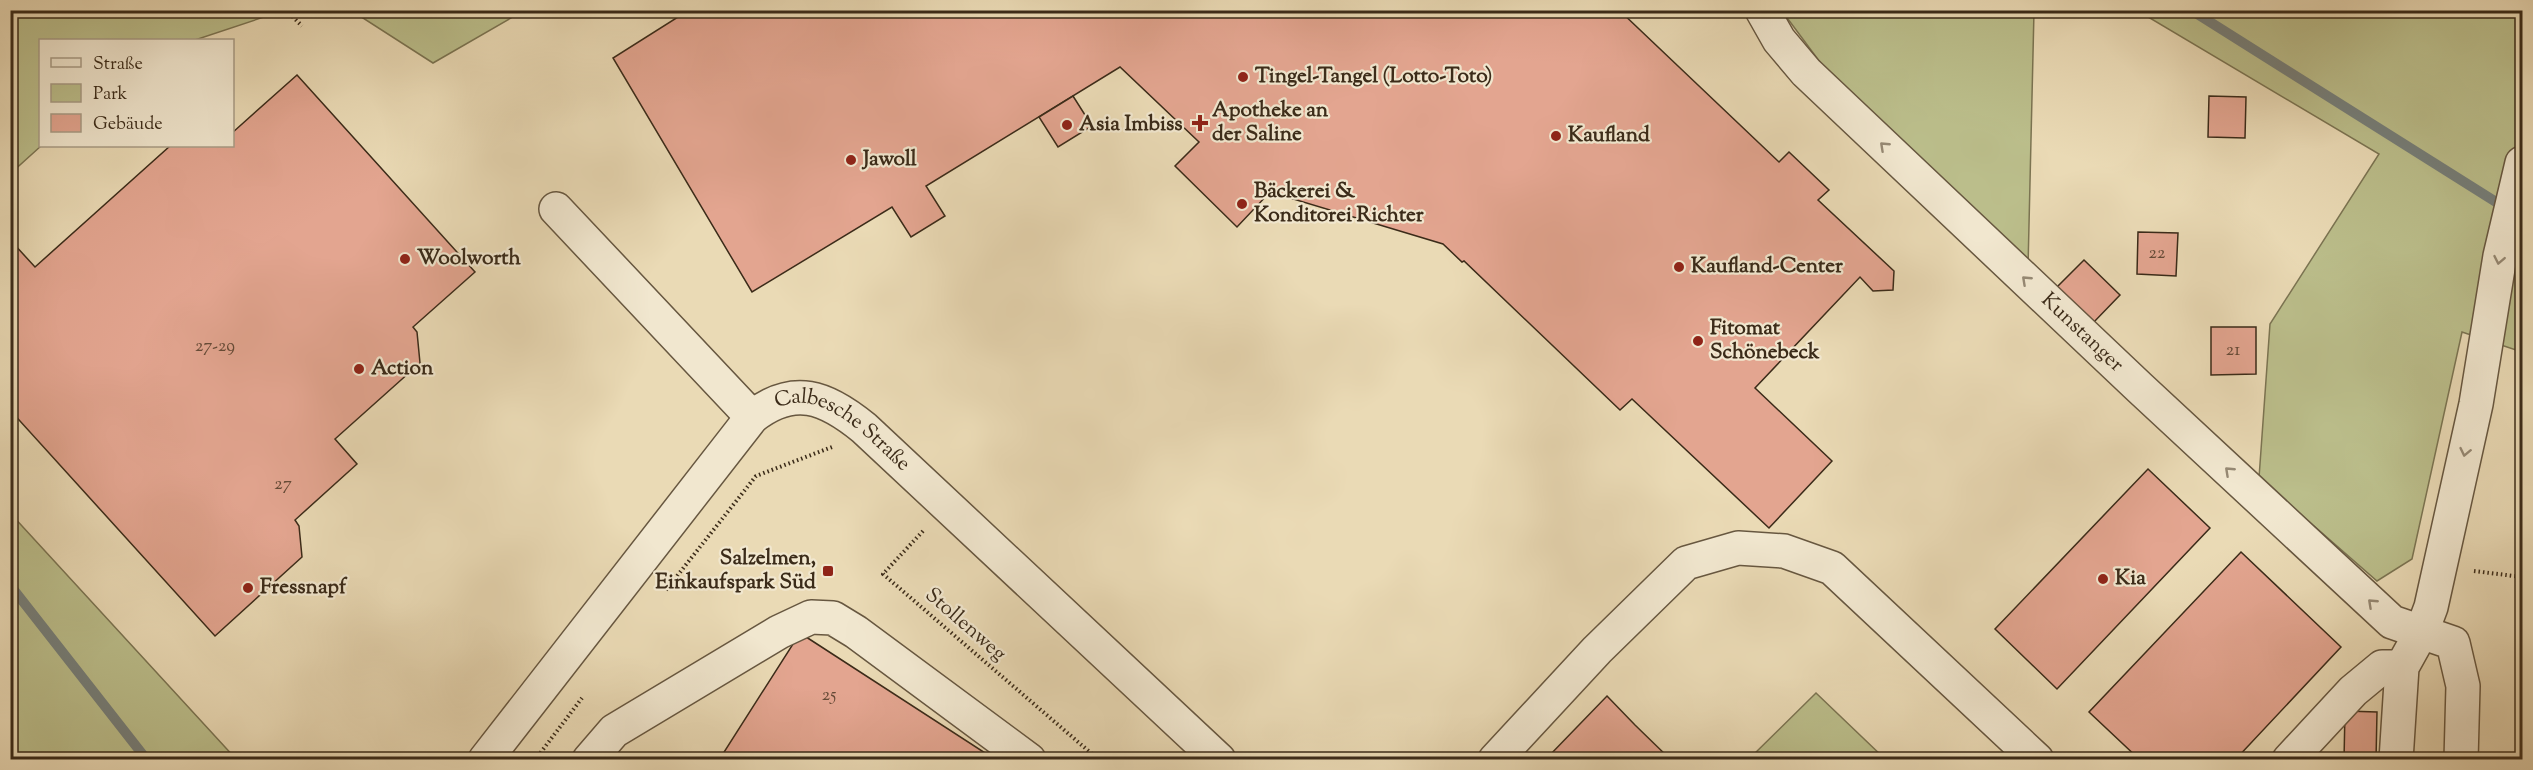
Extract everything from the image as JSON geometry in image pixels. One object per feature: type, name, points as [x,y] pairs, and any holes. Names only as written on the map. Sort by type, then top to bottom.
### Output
[{"type":"street","name":"Kunstanger","points":[[1762,10],[1779,40],[1806,72],[2140,388],[2392,622],[2453,643],[2463,686],[2461,759]]},
{"type":"street","points":[[2396,759],[2402,667],[2422,631],[2441,567],[2476,404],[2500,256],[2523,163]]},
{"type":"street","points":[[556,210],[752,417]]},
{"type":"street","name":"Calbesche Straße","points":[[485,759],[752,417],[766,406],[779,400],[807,398],[836,407],[864,428],[1219,759]]},
{"type":"street","points":[[1495,759],[1597,650],[1686,563],[1738,548],[1784,551],[1832,567],[2037,759]]},
{"type":"street","points":[[589,759],[614,731],[779,632],[811,617],[833,618],[856,632],[1029,759]]},
{"type":"street","points":[[2289,759],[2353,691],[2382,668],[2402,667]]},
{"type":"path","points":[[286,10],[302,26]]},
{"type":"path","points":[[661,596],[756,476],[832,447],[864,428]]},
{"type":"path","name":"Stollenweg","points":[[946,506],[883,574],[1099,759]]},
{"type":"path","points":[[2441,567],[2523,577]]},
{"type":"path","points":[[535,759],[583,696]]},
{"type":"green space","points":[[11,10],[282,10],[198,39],[39,39],[40,147],[11,173]]},
{"type":"green space","points":[[352,11],[523,11],[433,63]]},
{"type":"green space","points":[[1782,11],[2034,11],[2028,268],[1834,81]]},
{"type":"green space","points":[[2138,11],[2522,11],[2522,352],[2462,332],[2412,559],[2377,581],[2259,478],[2270,324],[2379,154]]},
{"type":"green space","points":[[11,514],[236,759],[11,759]]},
{"type":"green space","points":[[1816,693],[1885,759],[1749,759]]},
{"type":"building","name":"Kaufland-Center","points":[[689,10],[1619,10],[1779,162],[1789,152],[1829,190],[1818,200],[1894,271],[1893,290],[1873,291],[1860,277],[1755,388],[1832,461],[1769,528],[1632,399],[1620,410],[1464,261],[1462,262],[1443,244],[1270,192],[1237,227],[1175,166],[1199,142],[1120,67],[926,186],[945,216],[911,237],[892,207],[752,292],[613,58]]},
{"type":"building","points":[[297,75],[475,272],[413,327],[417,332],[420,363],[335,439],[357,464],[295,520],[299,526],[302,557],[215,636],[10,410],[10,245],[13,243],[35,267],[169,147],[234,147],[234,131]]},
{"type":"building","points":[[1073,96],[1092,126],[1058,147],[1039,117]]},
{"type":"building","points":[[2209,96],[2246,97],[2245,138],[2208,137]]},
{"type":"building","points":[[2138,232],[2178,233],[2176,276],[2137,274]]},
{"type":"building","points":[[2084,260],[2120,295],[2093,323],[2057,287]]},
{"type":"building","points":[[2211,327],[2256,327],[2256,374],[2211,375]]},
{"type":"building","name":"Kia","points":[[2148,469],[2210,528],[2057,689],[1995,629]]},
{"type":"building","points":[[2241,552],[2341,647],[2235,760],[2140,760],[2089,712]]},
{"type":"building","points":[[800,633],[996,760],[719,760]]},
{"type":"building","points":[[1607,696],[1671,760],[1549,760],[1547,758]]},
{"type":"building","points":[[2345,711],[2377,712],[2376,760],[2344,760]]},
{"type":"waterway","points":[[2191,10],[2496,202]]},
{"type":"waterway","points":[[10,585],[147,760]]},
{"type":"place","name":"Tingel-Tangel (Lotto-Toto)","points":[[1243,77]]},
{"type":"place","name":"Apotheke an der Saline","points":[[1200,123]]},
{"type":"place","name":"Asia Imbiss","points":[[1067,125]]},
{"type":"place","name":"Kaufland","points":[[1556,136]]},
{"type":"place","name":"Jawoll","points":[[851,160]]},
{"type":"place","name":"Bäckerei & Konditorei Richter","points":[[1242,204]]},
{"type":"place","name":"Woolworth","points":[[405,259]]},
{"type":"place","name":"Kaufland-Center","points":[[1679,267]]},
{"type":"place","name":"Fitomat Schönebeck","points":[[1698,341]]},
{"type":"place","name":"Action","points":[[359,369]]},
{"type":"place","name":"Salzelmen, Einkaufspark Süd","points":[[828,571]]},
{"type":"place","name":"Kia","points":[[2103,579]]},
{"type":"place","name":"Fressnapf","points":[[248,588]]}]
